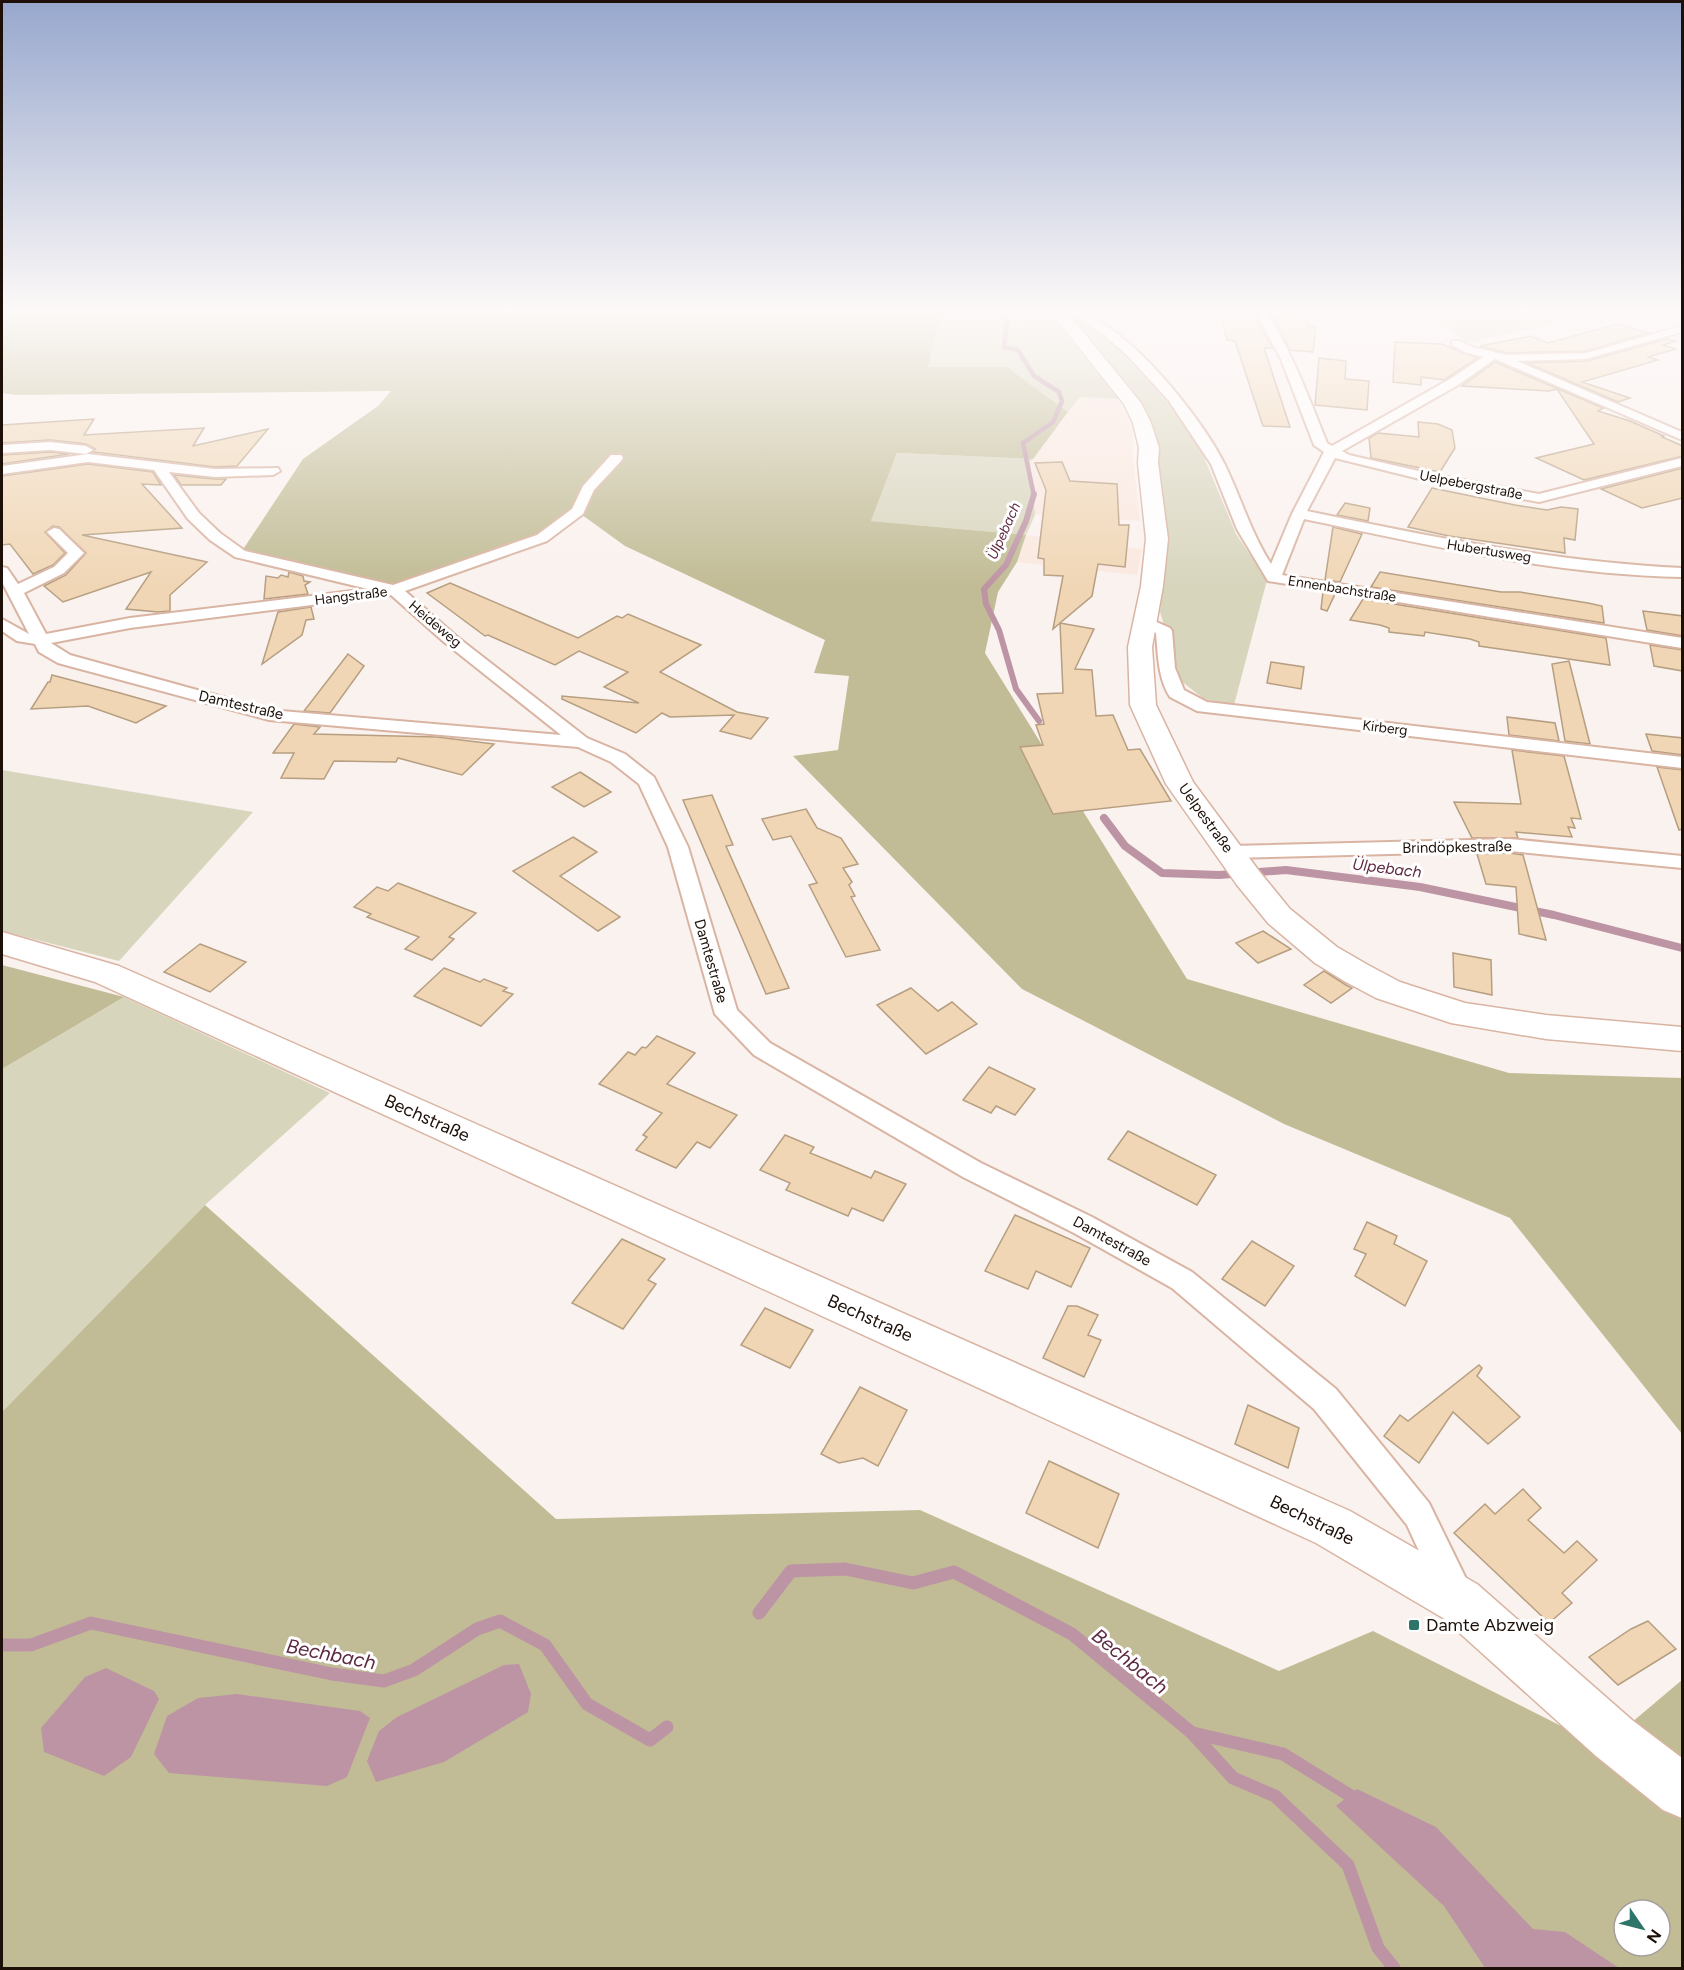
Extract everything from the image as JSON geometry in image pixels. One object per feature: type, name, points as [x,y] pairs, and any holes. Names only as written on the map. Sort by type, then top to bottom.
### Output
[{"type":"main road","name":"Uelpestraße","points":[[1132,403],[1142,423],[1149,448],[1148,463],[1156,539],[1152,586],[1143,621],[1140,647],[1143,705],[1180,784],[1279,916],[1326,955],[1388,990],[1463,1015],[1546,1027],[1683,1039]]},
{"type":"main road","name":"Bechstraße","points":[[2,943],[107,974],[1333,1527],[1460,1601],[1614,1738],[1683,1791]]},
{"type":"street","name":"Ennenbachstraße","points":[[1177,403],[1204,439],[1219,466],[1255,553],[1273,579],[1683,643]]},
{"type":"street","points":[[1305,403],[1321,445],[1331,452]]},
{"type":"street","points":[[1273,579],[1299,514],[1331,452],[1417,403]]},
{"type":"street","points":[[1605,403],[1683,436]]},
{"type":"street","points":[[2,449],[50,446],[88,450],[88,458]]},
{"type":"street","name":"Uelpebergstraße","points":[[1331,452],[1345,458],[1436,479],[1539,498],[1683,462]]},
{"type":"street","points":[[2,470],[88,458],[215,473],[273,471]]},
{"type":"street","name":"Hangstraße","points":[[42,640],[130,623],[394,590],[542,538],[578,511],[588,489],[616,458]]},
{"type":"street","name":"Heideweg","points":[[159,466],[174,495],[221,543],[240,554],[394,590],[450,639],[581,742]]},
{"type":"street","name":"Hubertusweg","points":[[1299,514],[1450,546],[1618,570],[1683,573]]},
{"type":"street","points":[[15,591],[59,570],[77,553],[54,532]]},
{"type":"street","name":"Damtestraße","points":[[2,571],[45,648],[64,659],[269,715],[581,742],[618,758],[647,781],[678,847],[727,1014],[762,1049],[972,1170],[1083,1225],[1182,1280],[1324,1399],[1418,1514],[1460,1601]]},
{"type":"street","name":"Kirberg","points":[[1143,621],[1164,631],[1167,668],[1176,693],[1203,708],[1683,763]]},
{"type":"street","points":[[2,624],[23,638],[42,640]]},
{"type":"street","name":"Brindöpkestraße","points":[[1239,864],[1510,845],[1683,862]]},
{"type":"shaded area","points":[[381,403],[1056,403],[1068,412],[1033,459],[897,453],[871,521],[1026,535],[1017,562],[998,592],[985,653],[1187,979],[1509,1073],[1682,1078],[1682,1434],[1510,1218],[1284,1124],[1022,989],[793,756],[838,750],[849,676],[814,673],[825,640],[625,546],[578,512],[542,538],[394,590],[240,554],[303,459]]},
{"type":"shaded area","points":[[1056,403],[1075,403],[1068,412]]},
{"type":"shaded area","points":[[1075,403],[1120,403],[1133,429],[1133,460],[1140,521],[1035,515],[1030,462]]},
{"type":"shaded area","points":[[1127,403],[1167,403],[1194,433],[1236,534],[1267,580],[1234,705],[1204,699],[1181,681],[1160,612],[1166,563],[1154,443]]},
{"type":"shaded area","points":[[897,453],[1033,459],[1030,462],[1035,515],[1026,535],[871,521]]},
{"type":"shaded area","points":[[1026,535],[1142,549],[1137,575],[1017,562]]},
{"type":"shaded area","points":[[2,770],[253,812],[119,961],[2,931]]},
{"type":"shaded area","points":[[2,965],[124,997],[2,1069]]},
{"type":"shaded area","points":[[124,997],[330,1093],[205,1205],[2,1412],[2,1069]]},
{"type":"shaded area","points":[[205,1205],[556,1519],[920,1510],[1279,1671],[1373,1631],[1581,1736],[1682,1799],[1682,1968],[2,1968],[2,1412]]},
{"type":"shaded area","points":[[519,1664],[531,1694],[528,1712],[444,1762],[376,1782],[367,1761],[379,1731],[397,1717],[504,1665]]},
{"type":"shaded area","points":[[106,1668],[154,1691],[159,1699],[131,1757],[104,1776],[44,1752],[41,1728],[85,1677]]},
{"type":"shaded area","points":[[1682,1680],[1682,1775],[1631,1723]]},
{"type":"shaded area","points":[[237,1694],[360,1711],[370,1718],[347,1777],[327,1786],[169,1773],[154,1754],[167,1716],[198,1698]]},
{"type":"shaded area","points":[[1357,1789],[1436,1827],[1533,1929],[1565,1932],[1619,1968],[1485,1968],[1444,1906],[1336,1806]]},
{"type":"building","points":[[1255,403],[1282,403],[1290,427],[1263,426]]},
{"type":"building","points":[[1315,403],[1367,403],[1367,410],[1315,405]]},
{"type":"building","points":[[1566,403],[1591,403],[1603,408],[1598,411],[1630,421],[1683,446],[1683,456],[1584,480],[1536,458],[1594,444]]},
{"type":"building","points":[[94,419],[84,435],[204,428],[193,446],[268,429],[237,466],[215,467],[93,452],[95,449],[86,444],[50,440],[2,443],[2,425]]},
{"type":"building","points":[[1418,422],[1438,424],[1452,430],[1455,448],[1440,472],[1371,458],[1369,438],[1378,433],[1419,437]]},
{"type":"building","points":[[50,452],[69,454],[2,464],[2,455]]},
{"type":"building","points":[[1062,462],[1070,481],[1117,484],[1119,525],[1129,525],[1125,567],[1098,564],[1092,596],[1053,629],[1063,576],[1044,575],[1044,559],[1038,558],[1046,490],[1035,463]]},
{"type":"building","points":[[88,464],[153,472],[161,485],[142,484],[182,528],[82,535],[207,562],[170,595],[170,611],[126,609],[151,572],[63,602],[44,586],[66,575],[86,553],[59,527],[53,526],[45,532],[65,553],[53,565],[33,574],[10,544],[2,545],[2,476]]},
{"type":"building","points":[[1683,468],[1683,498],[1642,508],[1601,489]]},
{"type":"building","points":[[174,475],[226,479],[221,485],[181,485]]},
{"type":"building","points":[[1432,488],[1547,510],[1561,507],[1578,509],[1575,540],[1564,538],[1565,553],[1449,536],[1408,527]]},
{"type":"building","points":[[1345,503],[1370,508],[1368,521],[1337,515]]},
{"type":"building","points":[[1333,527],[1362,534],[1340,582],[1325,580]]},
{"type":"building","points":[[289,572],[303,576],[304,581],[310,582],[305,585],[308,594],[264,599],[266,576],[288,577]]},
{"type":"building","points":[[1380,572],[1602,606],[1604,623],[1371,587]]},
{"type":"building","points":[[450,583],[578,638],[617,616],[622,618],[628,614],[701,645],[660,672],[737,712],[768,718],[751,739],[720,731],[734,715],[670,717],[662,713],[636,733],[562,699],[562,696],[639,703],[604,687],[628,672],[579,651],[555,665],[488,635],[485,636],[427,593]]},
{"type":"building","points":[[1323,592],[1335,594],[1327,611],[1321,609]]},
{"type":"building","points":[[1363,599],[1606,638],[1610,665],[1479,646],[1479,642],[1470,639],[1425,632],[1424,636],[1389,632],[1389,628],[1380,625],[1350,620]]},
{"type":"building","points":[[311,607],[314,619],[306,620],[302,635],[262,664],[278,612]]},
{"type":"building","points":[[1643,611],[1683,616],[1683,636],[1647,630]]},
{"type":"building","points":[[1060,623],[1094,629],[1075,669],[1092,670],[1096,716],[1113,715],[1128,750],[1140,749],[1171,801],[1053,814],[1020,747],[1043,745],[1036,725],[1044,724],[1037,694],[1063,693]]},
{"type":"building","points":[[1650,645],[1683,650],[1683,671],[1654,666]]},
{"type":"building","points":[[348,654],[364,666],[330,713],[304,711]]},
{"type":"building","points":[[1569,661],[1590,744],[1565,741],[1552,664]]},
{"type":"building","points":[[1271,662],[1304,667],[1301,689],[1267,683]]},
{"type":"building","points":[[52,675],[166,706],[136,723],[88,706],[31,709],[50,682]]},
{"type":"building","points":[[1507,717],[1555,723],[1559,741],[1509,735]]},
{"type":"building","points":[[294,724],[320,727],[314,734],[437,737],[494,744],[462,775],[398,758],[396,762],[334,761],[324,779],[281,778],[294,753],[273,753]]},
{"type":"building","points":[[1646,734],[1683,738],[1683,755],[1652,751]]},
{"type":"building","points":[[1512,750],[1564,756],[1581,819],[1571,818],[1575,828],[1568,827],[1572,837],[1516,832],[1518,838],[1472,838],[1454,802],[1521,804]]},
{"type":"building","points":[[1657,767],[1683,770],[1683,829],[1679,830]]},
{"type":"building","points":[[580,772],[611,792],[584,807],[552,787]]},
{"type":"building","points":[[712,795],[733,845],[726,846],[789,988],[766,994],[683,800]]},
{"type":"building","points":[[806,809],[817,828],[841,838],[858,864],[843,868],[852,882],[849,885],[855,896],[851,897],[880,950],[846,957],[809,885],[817,883],[791,836],[773,840],[762,819]]},
{"type":"building","points":[[573,837],[597,852],[560,876],[620,917],[598,931],[513,871]]},
{"type":"building","points":[[1477,854],[1523,855],[1546,940],[1519,934],[1516,887],[1486,884]]},
{"type":"building","points":[[398,883],[476,913],[449,937],[454,939],[432,960],[405,949],[419,937],[367,917],[371,914],[354,907],[377,887],[388,891]]},
{"type":"building","points":[[1263,931],[1291,949],[1258,963],[1236,943]]},
{"type":"building","points":[[200,944],[246,962],[210,992],[164,972]]},
{"type":"building","points":[[1453,953],[1491,960],[1492,995],[1454,987]]},
{"type":"building","points":[[444,968],[480,982],[484,979],[507,988],[503,991],[513,994],[481,1026],[414,996]]},
{"type":"building","points":[[1324,971],[1352,988],[1331,1003],[1304,985]]},
{"type":"building","points":[[911,988],[938,1011],[952,1002],[977,1024],[926,1054],[877,1005]]},
{"type":"building","points":[[657,1036],[695,1053],[667,1084],[737,1115],[710,1148],[697,1142],[676,1168],[636,1150],[647,1137],[643,1135],[662,1113],[599,1084],[628,1052],[635,1055],[642,1047],[646,1048]]},
{"type":"building","points":[[989,1067],[1035,1089],[1015,1115],[996,1106],[991,1113],[963,1100]]},
{"type":"building","points":[[1128,1131],[1216,1175],[1197,1205],[1108,1159]]},
{"type":"building","points":[[785,1135],[814,1147],[810,1153],[871,1178],[875,1171],[906,1184],[883,1221],[852,1208],[848,1216],[786,1190],[790,1183],[760,1170]]},
{"type":"building","points":[[1015,1215],[1090,1248],[1071,1287],[1036,1271],[1028,1289],[985,1271]]},
{"type":"building","points":[[1367,1222],[1397,1236],[1394,1244],[1427,1261],[1405,1306],[1355,1276],[1366,1254],[1354,1249]]},
{"type":"building","points":[[622,1239],[665,1259],[648,1280],[656,1284],[623,1329],[572,1303]]},
{"type":"building","points":[[1252,1241],[1294,1266],[1265,1306],[1222,1279]]},
{"type":"building","points":[[1068,1306],[1077,1306],[1098,1315],[1088,1335],[1101,1340],[1084,1377],[1043,1358]]},
{"type":"building","points":[[765,1308],[813,1330],[790,1368],[741,1345]]},
{"type":"building","points":[[1479,1365],[1482,1368],[1477,1376],[1520,1417],[1488,1444],[1453,1412],[1419,1463],[1384,1436],[1400,1415],[1408,1421]]},
{"type":"building","points":[[860,1387],[907,1410],[878,1466],[863,1458],[839,1463],[821,1454]]},
{"type":"building","points":[[1248,1405],[1299,1428],[1288,1468],[1235,1444]]},
{"type":"building","points":[[1049,1461],[1119,1494],[1098,1548],[1026,1513]]},
{"type":"building","points":[[1523,1489],[1541,1508],[1528,1520],[1564,1553],[1577,1541],[1597,1560],[1562,1593],[1572,1603],[1549,1623],[1454,1533],[1485,1504],[1495,1514]]},
{"type":"building","points":[[1648,1621],[1676,1649],[1618,1685],[1589,1657],[1631,1629]]},
{"type":"waterway","name":"Ülpebach","points":[[1034,495],[1023,443],[1053,422],[1061,403]]},
{"type":"waterway","name":"Ülpebach","points":[[1034,495],[1026,521],[1006,565],[984,589],[986,604],[999,630],[1016,689],[1039,721]]},
{"type":"waterway","name":"Ülpebach","points":[[1104,818],[1125,846],[1162,873],[1219,875],[1286,870],[1420,887],[1554,915],[1682,948]]},
{"type":"waterway","name":"Bechbach","points":[[759,1613],[791,1571],[845,1569],[913,1583],[954,1572],[1072,1634],[1192,1733],[1233,1778],[1275,1796],[1348,1865],[1378,1948],[1394,1968]]},
{"type":"waterway","name":"Bechbach","points":[[2,1645],[31,1645],[91,1623],[332,1674],[384,1681],[414,1670],[477,1629],[500,1621],[545,1645],[587,1704],[650,1740],[667,1727]]},
{"type":"waterway","points":[[1193,1733],[1283,1754],[1359,1801]]},
{"type":"place","name":"Damte Abzweig","points":[[1414,1625]]}]
